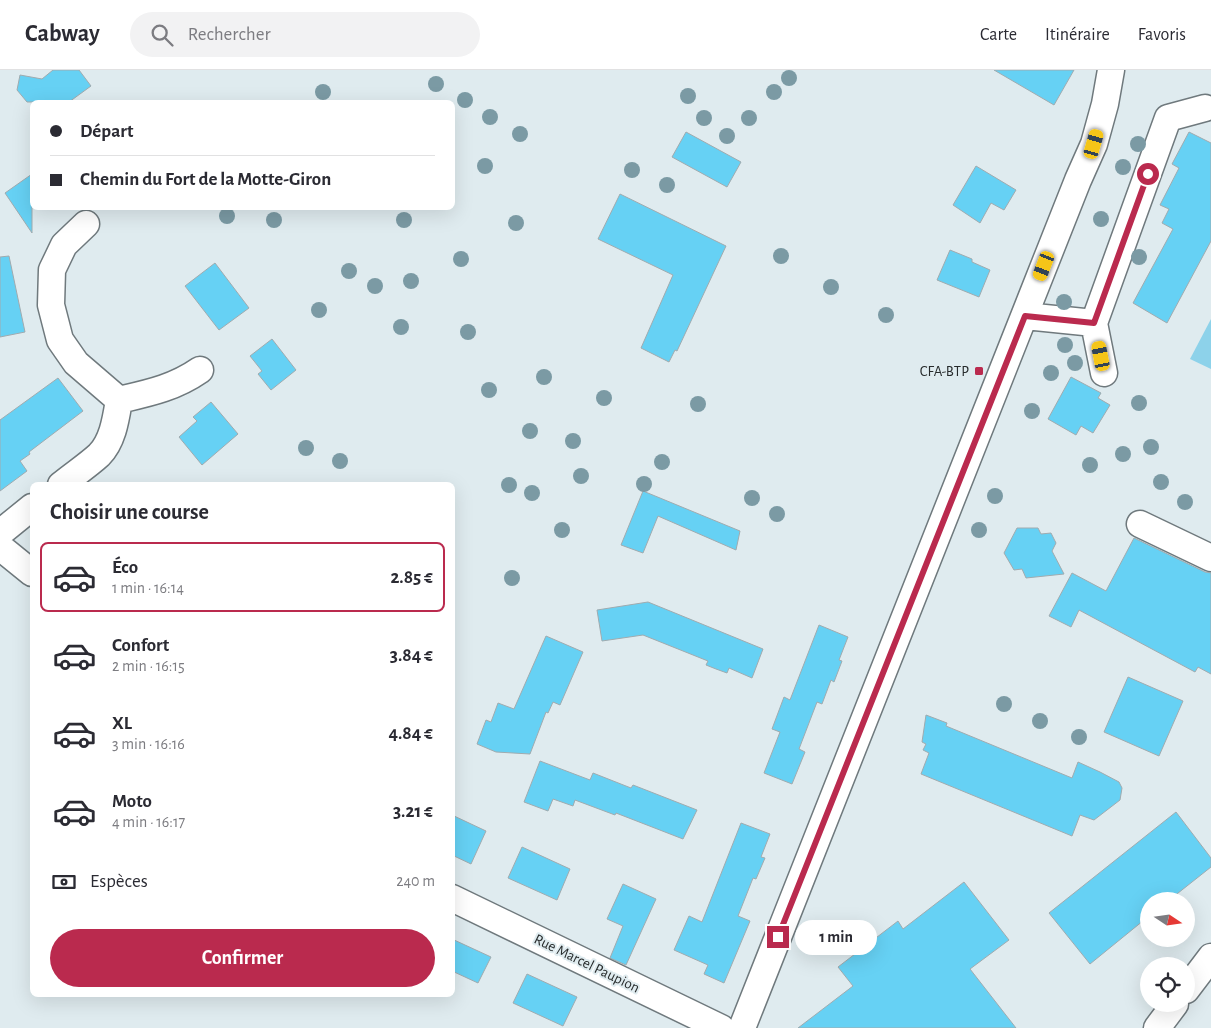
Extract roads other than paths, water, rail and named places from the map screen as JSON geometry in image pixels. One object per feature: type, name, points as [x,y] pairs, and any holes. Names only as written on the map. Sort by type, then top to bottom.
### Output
[{"type":"street","points":[[742,1028],[1078,180],[1094,144],[1105,104],[1111,70]]},
{"type":"street","points":[[1104,372],[1094,323],[1168,118],[1204,108]]},
{"type":"street","points":[[86,224],[64,245],[52,270],[51,305],[60,340],[76,363],[119,400]]},
{"type":"street","points":[[1025,316],[1094,323]]},
{"type":"street","points":[[119,400],[184,381],[200,370]]},
{"type":"street","points":[[65,482],[100,454],[109,440],[119,400]]},
{"type":"street","points":[[0,533],[30,509]]},
{"type":"street","points":[[1140,524],[1211,558]]},
{"type":"street","points":[[0,547],[30,571]]},
{"type":"street","name":"Rue Marcel Paupion","points":[[455,899],[721,1028]]},
{"type":"street","points":[[1195,978],[1211,957]]},
{"type":"street","points":[[1157,1028],[1169,1012]]},
{"type":"place","name":"CFA-BTP","points":[[979,371]]}]
